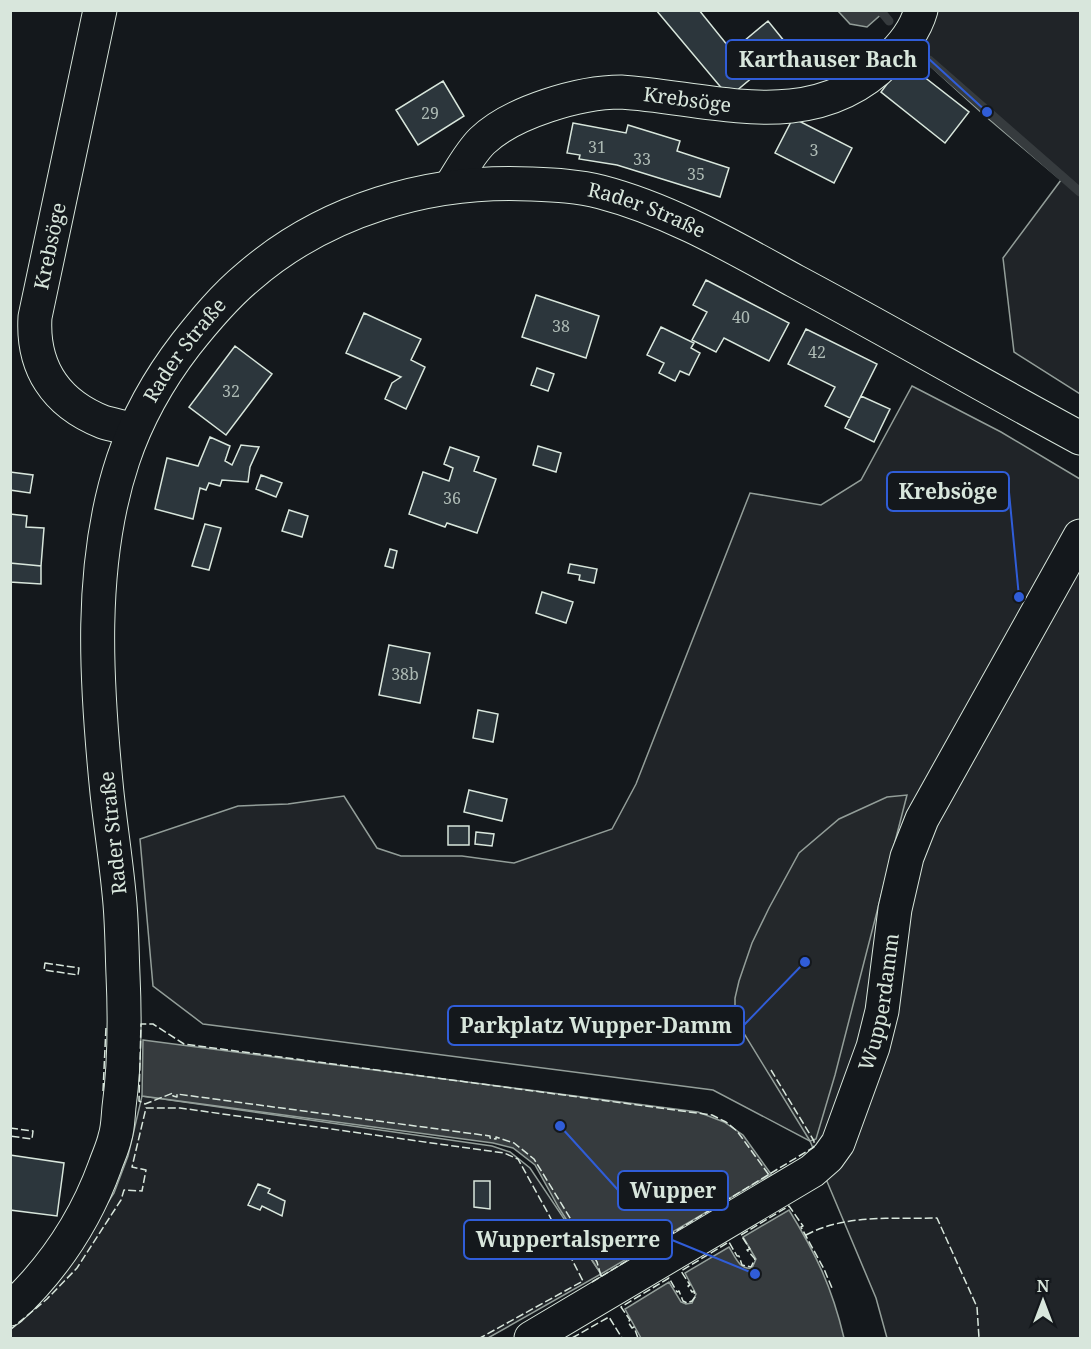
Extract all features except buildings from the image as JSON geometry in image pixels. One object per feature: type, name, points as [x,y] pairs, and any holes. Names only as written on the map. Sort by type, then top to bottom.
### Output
[{"type":"street","name":"Krebsöge","points":[[100,10],[35,317],[34,332],[39,361],[45,376],[53,387],[81,410],[102,422],[134,430]]},
{"type":"street","name":"Krebsöge","points":[[450,187],[471,154],[488,136],[528,114],[572,97],[621,92],[746,108],[766,108],[819,101],[836,95],[863,82],[887,61],[911,33],[921,10]]},
{"type":"street","name":"Rader Straße","points":[[10,1309],[34,1287],[58,1258],[95,1194],[115,1138],[121,1095],[125,1029],[121,905],[107,788],[99,685],[100,578],[109,513],[123,459],[134,430],[161,379],[204,321],[265,261],[314,231],[363,210],[415,194],[450,187],[500,183],[558,185],[596,190],[637,203],[693,227],[746,254],[1080,438]]},
{"type":"street","name":"Wupperdamm","points":[[531,1338],[812,1171],[828,1157],[838,1143],[873,1047],[882,1011],[895,909],[907,858],[922,819],[945,774],[1080,536]]},
{"type":"shaded area","points":[[838,11],[885,11],[867,27],[850,24]]},
{"type":"shaded area","points":[[936,11],[1080,11],[1080,394],[1014,352],[1003,258],[1061,180],[984,115],[913,50]]},
{"type":"shaded area","points":[[912,386],[1001,432],[1080,479],[1080,1338],[887,1338],[876,1298],[810,1141],[713,1090],[203,1024],[153,986],[140,839],[238,806],[288,804],[344,796],[377,848],[401,856],[462,856],[514,863],[612,829],[636,784],[750,493],[821,505],[861,480]]},
{"type":"shaded area","points":[[907,795],[835,1075],[816,1139],[810,1141],[735,1016],[735,998],[739,981],[752,943],[799,853],[839,819],[887,797]]},
{"type":"shaded area","points":[[143,1040],[698,1112],[724,1122],[743,1135],[771,1174],[601,1274],[535,1165],[513,1148],[493,1143],[142,1096]]},
{"type":"shaded area","points":[[142,1096],[492,1146],[510,1152],[530,1168],[601,1274],[488,1338],[11,1338],[10,1318],[67,1266],[114,1193],[128,1156]]},
{"type":"shaded area","points":[[789,1210],[822,1271],[844,1338],[641,1338],[625,1309],[669,1282],[681,1302],[692,1303],[696,1294],[685,1273],[729,1247],[741,1265],[752,1268],[756,1259],[743,1237]]},
{"type":"waterway","points":[[880,10],[889,21]]},
{"type":"waterway","points":[[929,60],[1080,192]]},
{"type":"fence","points":[[45,963],[79,968],[78,975],[44,970],[45,963]]},
{"type":"fence","points":[[601,1276],[597,1262],[534,1159],[514,1143],[496,1137],[496,1139],[490,1138],[490,1136],[177,1094],[177,1097],[173,1096],[173,1093],[145,1104],[139,1101],[141,1024],[153,1024],[184,1044],[712,1115],[737,1131],[769,1175]]},
{"type":"fence","points":[[103,1091],[106,1027]]},
{"type":"fence","points":[[592,1282],[814,1147],[814,1141],[771,1070]]},
{"type":"fence","points":[[10,1330],[47,1299],[77,1268],[121,1200],[124,1190],[142,1191],[146,1170],[132,1167],[146,1108],[180,1108],[504,1153],[518,1159],[583,1281],[480,1338]]},
{"type":"fence","points":[[10,1128],[33,1131],[32,1139],[10,1136]]},
{"type":"fence","points":[[638,1338],[621,1307],[669,1278],[683,1301],[687,1303],[692,1301],[695,1297],[694,1291],[692,1292],[688,1286],[690,1285],[681,1271],[729,1242],[739,1256],[742,1265],[751,1267],[755,1259],[747,1250],[750,1249],[741,1235],[789,1206],[803,1226],[801,1227],[832,1288]]},
{"type":"fence","points":[[806,1235],[821,1228],[853,1221],[937,1218],[977,1307],[979,1338]]},
{"type":"fence","points":[[572,1338],[609,1317],[622,1338]]},
{"type":"place","name":"Karthauser Bach","points":[[987,112]]},
{"type":"place","name":"Krebsöge","points":[[1019,597]]},
{"type":"place","name":"Parkplatz Wupper-Damm","points":[[805,962]]},
{"type":"place","name":"Wupper","points":[[560,1126]]},
{"type":"place","name":"Wuppertalsperre","points":[[755,1274]]}]
